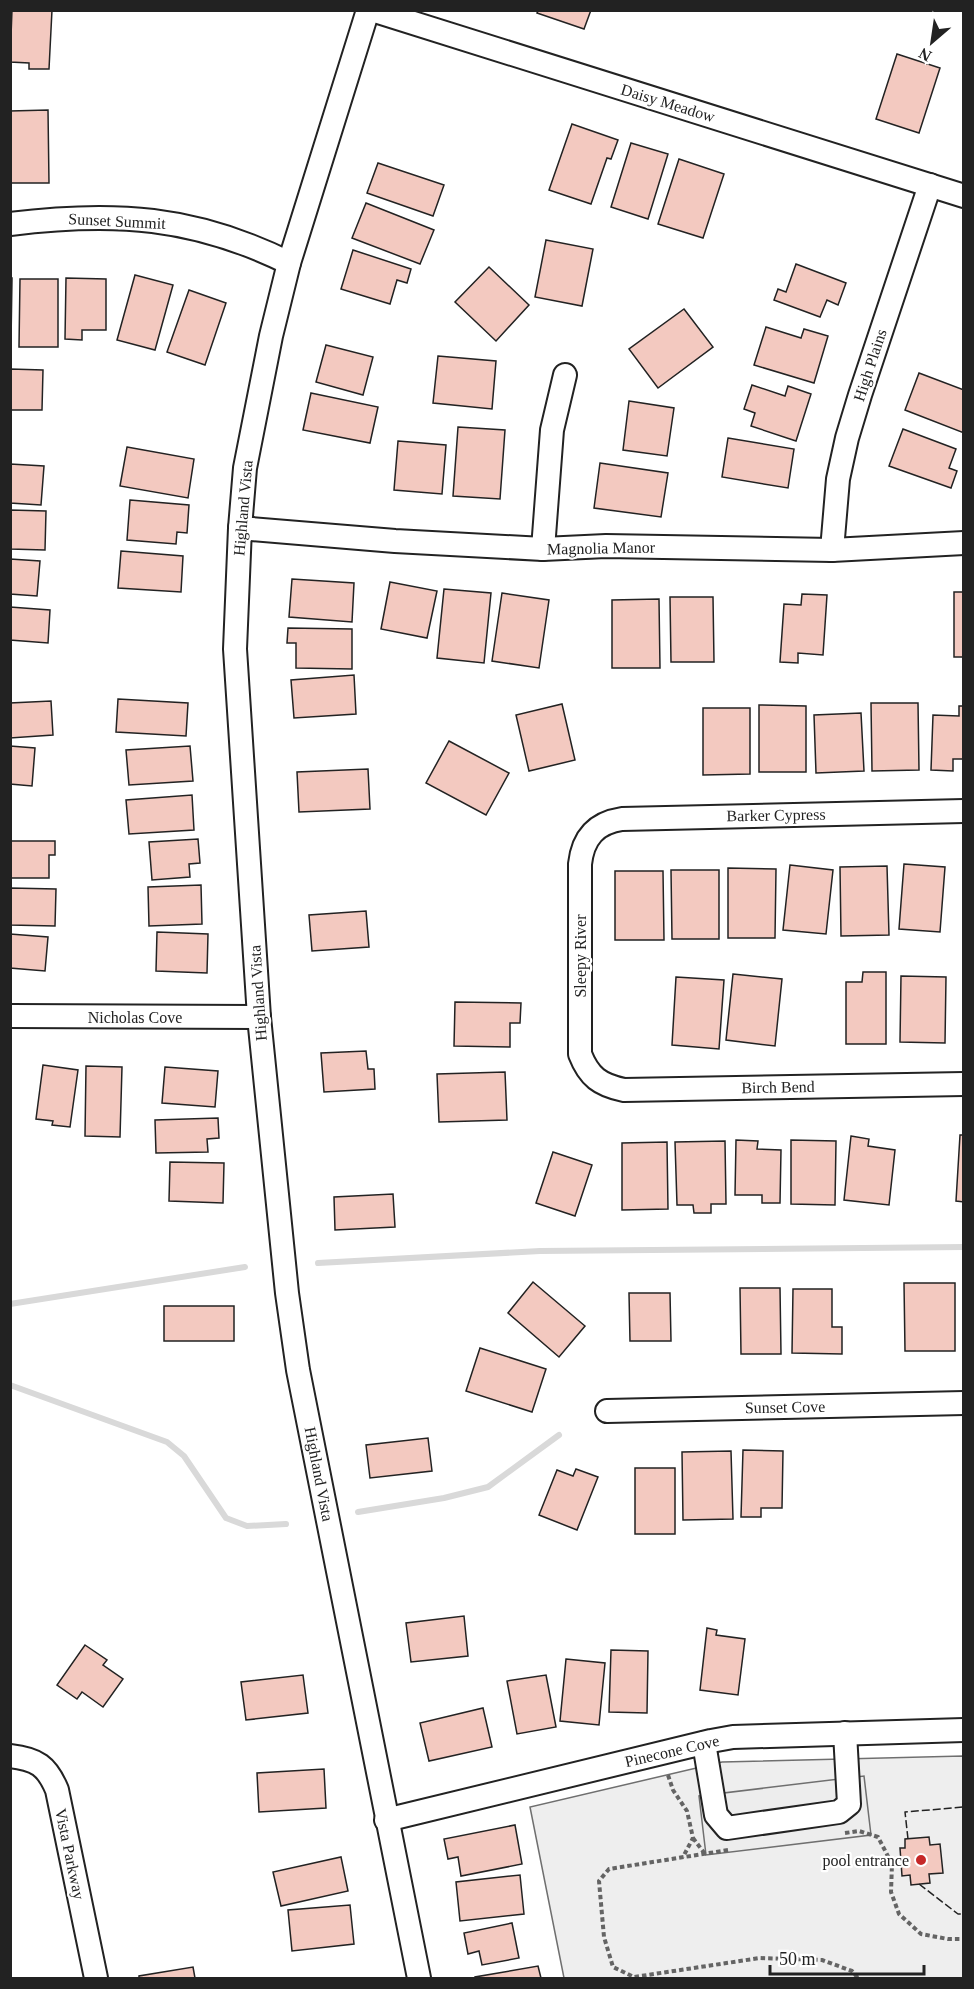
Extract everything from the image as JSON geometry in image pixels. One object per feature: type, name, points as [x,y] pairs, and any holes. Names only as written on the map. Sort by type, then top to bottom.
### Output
[{"type":"street","name":"Highland Vista","points":[[368,10],[289,263],[271,336],[245,468],[235,650],[259,1017],[287,1293],[298,1370],[419,1978]]},
{"type":"street","name":"Daisy Meadow","points":[[372,10],[963,195]]},
{"type":"street","name":"High Plains","points":[[832,550],[838,479],[847,438],[930,185]]},
{"type":"street","name":"Sunset Summit","points":[[10,224],[63,218],[113,217],[160,221],[219,235],[259,248],[289,263]]},
{"type":"street","points":[[543,549],[552,430],[565,375]]},
{"type":"street","name":"Magnolia Manor","points":[[240,528],[394,541],[543,549],[606,546],[832,550],[963,543]]},
{"type":"street","name":"Barker Cypress","points":[[591,832],[610,821],[622,819],[963,812]]},
{"type":"street","name":"Sleepy River","points":[[591,832],[585,842],[580,864],[580,1054],[585,1067],[596,1078]]},
{"type":"street","name":"Nicholas Cove","points":[[10,1016],[259,1017]]},
{"type":"street","name":"Birch Bend","points":[[596,1078],[609,1086],[624,1090],[963,1084]]},
{"type":"street","name":"Sunset Cove","points":[[607,1411],[963,1403]]},
{"type":"street","name":"Pinecone Cove","points":[[386,1820],[704,1743],[745,1736],[963,1730]]},
{"type":"street","points":[[704,1743],[716,1815],[727,1828],[839,1812],[849,1804],[845,1733]]},
{"type":"street","name":"Vista Parkway","points":[[10,1756],[40,1764],[51,1776],[57,1790],[96,1978]]},
{"type":"path","points":[[668,1775],[673,1790],[687,1811],[693,1838],[705,1854]]},
{"type":"path","points":[[838,1834],[859,1831],[878,1837],[892,1864],[891,1892],[899,1914],[921,1934],[963,1939]]},
{"type":"path","points":[[682,1857],[693,1838]]},
{"type":"path","points":[[728,1850],[609,1869],[599,1881],[604,1937],[613,1967],[634,1977],[760,1958],[822,1960],[852,1971],[858,1978]]},
{"type":"shaded area","points":[[963,1756],[963,1978],[564,1978],[530,1807],[722,1762]]},
{"type":"shaded area","points":[[864,1776],[871,1835],[706,1855],[699,1796]]},
{"type":"building","points":[[12,10],[52,10],[49,69],[29,69],[29,63],[10,62]]},
{"type":"building","points":[[538,10],[591,10],[584,29],[537,13]]},
{"type":"building","points":[[897,54],[940,68],[919,133],[876,119]]},
{"type":"building","points":[[48,110],[49,183],[10,183],[10,111]]},
{"type":"building","points":[[572,124],[618,140],[611,159],[607,158],[591,204],[549,190]]},
{"type":"building","points":[[631,143],[668,154],[648,219],[611,207]]},
{"type":"building","points":[[679,159],[724,174],[703,238],[658,224]]},
{"type":"building","points":[[378,163],[444,185],[433,216],[367,193]]},
{"type":"building","points":[[366,203],[434,230],[420,264],[352,238]]},
{"type":"building","points":[[546,240],[593,249],[582,306],[535,297]]},
{"type":"building","points":[[353,250],[411,269],[407,283],[397,280],[390,304],[341,289]]},
{"type":"building","points":[[796,264],[846,283],[838,305],[827,300],[820,317],[774,300],[778,289],[786,292]]},
{"type":"building","points":[[489,267],[529,305],[496,341],[455,302]]},
{"type":"building","points":[[135,275],[173,285],[155,350],[117,340]]},
{"type":"building","points":[[10,278],[12,278],[11,342],[10,342]]},
{"type":"building","points":[[66,278],[106,279],[106,330],[82,330],[82,340],[65,339]]},
{"type":"building","points":[[20,279],[58,279],[58,347],[19,347]]},
{"type":"building","points":[[189,290],[226,303],[205,365],[167,352]]},
{"type":"building","points":[[684,309],[713,347],[658,388],[629,349]]},
{"type":"building","points":[[766,327],[801,338],[804,329],[828,336],[814,383],[754,365]]},
{"type":"building","points":[[326,345],[373,357],[363,395],[316,382]]},
{"type":"building","points":[[438,356],[496,361],[492,409],[433,403]]},
{"type":"building","points":[[10,369],[43,370],[42,410],[10,410]]},
{"type":"building","points":[[919,373],[964,390],[964,433],[905,410]]},
{"type":"building","points":[[752,385],[785,396],[788,386],[811,394],[796,441],[751,426],[755,413],[744,409]]},
{"type":"building","points":[[311,393],[378,407],[370,443],[303,430]]},
{"type":"building","points":[[629,401],[674,408],[667,456],[623,450]]},
{"type":"building","points":[[458,427],[505,430],[500,499],[453,496]]},
{"type":"building","points":[[903,429],[956,449],[949,468],[957,471],[951,488],[889,466]]},
{"type":"building","points":[[728,438],[794,449],[788,488],[722,477]]},
{"type":"building","points":[[398,441],[446,445],[442,494],[394,490]]},
{"type":"building","points":[[127,447],[194,459],[188,498],[120,486]]},
{"type":"building","points":[[600,463],[668,473],[661,517],[594,508]]},
{"type":"building","points":[[10,464],[44,466],[41,505],[10,503]]},
{"type":"building","points":[[130,500],[189,505],[187,533],[177,532],[176,544],[127,540]]},
{"type":"building","points":[[10,510],[46,511],[45,550],[10,549]]},
{"type":"building","points":[[121,551],[183,556],[181,592],[118,588]]},
{"type":"building","points":[[10,559],[40,561],[37,596],[10,594]]},
{"type":"building","points":[[292,579],[354,583],[352,622],[289,617]]},
{"type":"building","points":[[390,582],[437,591],[427,638],[381,629]]},
{"type":"building","points":[[444,589],[491,593],[484,663],[437,658]]},
{"type":"building","points":[[954,592],[964,592],[964,657],[954,657]]},
{"type":"building","points":[[502,593],[549,600],[539,668],[492,661]]},
{"type":"building","points":[[802,594],[827,595],[823,655],[798,653],[798,663],[780,662],[784,604],[801,605]]},
{"type":"building","points":[[670,597],[713,597],[714,662],[671,662]]},
{"type":"building","points":[[659,599],[660,668],[612,668],[612,600]]},
{"type":"building","points":[[10,607],[50,610],[48,643],[10,640]]},
{"type":"building","points":[[288,628],[352,629],[352,669],[296,668],[296,643],[287,643]]},
{"type":"building","points":[[354,675],[356,714],[294,718],[291,680]]},
{"type":"building","points":[[118,699],[188,703],[186,736],[116,732]]},
{"type":"building","points":[[51,701],[53,735],[10,738],[10,703]]},
{"type":"building","points":[[871,703],[918,703],[919,770],[872,771]]},
{"type":"building","points":[[562,704],[575,760],[529,771],[516,715]]},
{"type":"building","points":[[759,705],[806,706],[806,772],[759,772]]},
{"type":"building","points":[[959,706],[964,706],[964,759],[953,759],[953,771],[931,770],[933,715],[959,716]]},
{"type":"building","points":[[703,708],[750,708],[750,774],[703,775]]},
{"type":"building","points":[[861,713],[864,771],[816,773],[814,715]]},
{"type":"building","points":[[449,741],[509,773],[486,815],[426,783]]},
{"type":"building","points":[[10,746],[35,748],[32,786],[10,784]]},
{"type":"building","points":[[190,746],[193,781],[129,785],[126,750]]},
{"type":"building","points":[[368,769],[370,809],[299,812],[297,772]]},
{"type":"building","points":[[192,795],[194,830],[129,834],[126,800]]},
{"type":"building","points":[[198,839],[200,863],[189,864],[190,877],[152,880],[149,842]]},
{"type":"building","points":[[10,841],[55,841],[55,855],[49,855],[49,878],[10,878]]},
{"type":"building","points":[[904,864],[945,867],[940,932],[899,929]]},
{"type":"building","points":[[790,865],[833,870],[826,934],[783,930]]},
{"type":"building","points":[[887,866],[889,935],[841,936],[840,867]]},
{"type":"building","points":[[728,868],[776,869],[775,938],[728,938]]},
{"type":"building","points":[[671,870],[719,870],[719,939],[672,939]]},
{"type":"building","points":[[615,871],[663,871],[664,940],[615,940]]},
{"type":"building","points":[[201,885],[202,924],[149,926],[148,887]]},
{"type":"building","points":[[10,888],[56,889],[55,926],[10,925]]},
{"type":"building","points":[[366,911],[369,947],[312,951],[309,915]]},
{"type":"building","points":[[157,932],[208,934],[207,973],[156,971]]},
{"type":"building","points":[[10,934],[48,937],[45,971],[10,968]]},
{"type":"building","points":[[863,972],[886,972],[886,1044],[846,1044],[846,982],[862,982]]},
{"type":"building","points":[[733,974],[782,979],[775,1046],[726,1040]]},
{"type":"building","points":[[901,976],[946,977],[945,1043],[900,1042]]},
{"type":"building","points":[[676,977],[724,980],[719,1049],[672,1045]]},
{"type":"building","points":[[455,1002],[521,1003],[520,1023],[510,1023],[510,1047],[454,1046]]},
{"type":"building","points":[[366,1051],[368,1069],[374,1069],[375,1089],[324,1092],[321,1053]]},
{"type":"building","points":[[43,1065],[78,1070],[70,1127],[52,1125],[53,1121],[36,1119]]},
{"type":"building","points":[[86,1066],[122,1067],[120,1137],[85,1136]]},
{"type":"building","points":[[165,1067],[218,1071],[215,1107],[162,1103]]},
{"type":"building","points":[[505,1072],[507,1120],[439,1122],[437,1074]]},
{"type":"building","points":[[218,1118],[219,1138],[207,1139],[208,1152],[156,1153],[155,1120]]},
{"type":"building","points":[[960,1135],[964,1135],[964,1202],[956,1201]]},
{"type":"building","points":[[851,1136],[869,1139],[868,1146],[895,1150],[889,1205],[844,1200]]},
{"type":"building","points":[[736,1140],[758,1141],[757,1149],[781,1150],[780,1203],[762,1203],[762,1195],[735,1195]]},
{"type":"building","points":[[791,1140],[836,1141],[835,1205],[791,1204]]},
{"type":"building","points":[[725,1141],[726,1204],[711,1204],[711,1213],[694,1213],[693,1205],[677,1205],[675,1142]]},
{"type":"building","points":[[667,1142],[668,1209],[622,1210],[622,1143]]},
{"type":"building","points":[[553,1152],[592,1165],[575,1216],[536,1203]]},
{"type":"building","points":[[170,1162],[224,1163],[223,1203],[169,1201]]},
{"type":"building","points":[[393,1194],[395,1227],[335,1230],[334,1197]]},
{"type":"building","points":[[533,1282],[585,1326],[559,1357],[508,1313]]},
{"type":"building","points":[[904,1283],[955,1283],[955,1351],[905,1351]]},
{"type":"building","points":[[740,1288],[780,1288],[781,1354],[741,1354]]},
{"type":"building","points":[[793,1289],[832,1289],[832,1327],[842,1327],[842,1354],[792,1353]]},
{"type":"building","points":[[629,1293],[670,1293],[671,1341],[630,1341]]},
{"type":"building","points":[[164,1306],[234,1306],[234,1341],[164,1341]]},
{"type":"building","points":[[480,1348],[546,1369],[532,1412],[466,1391]]},
{"type":"building","points":[[428,1438],[432,1471],[370,1478],[366,1445]]},
{"type":"building","points":[[743,1450],[783,1451],[782,1508],[761,1508],[761,1517],[741,1517]]},
{"type":"building","points":[[731,1451],[733,1519],[683,1520],[682,1452]]},
{"type":"building","points":[[635,1468],[675,1468],[675,1534],[635,1534]]},
{"type":"building","points":[[576,1469],[598,1477],[577,1530],[539,1515],[557,1470],[573,1476]]},
{"type":"building","points":[[464,1616],[468,1656],[411,1662],[406,1623]]},
{"type":"building","points":[[707,1628],[717,1630],[716,1635],[745,1639],[738,1695],[700,1690]]},
{"type":"building","points":[[85,1645],[107,1660],[103,1665],[123,1679],[103,1707],[82,1692],[77,1699],[57,1685]]},
{"type":"building","points":[[611,1650],[648,1651],[647,1713],[609,1712]]},
{"type":"building","points":[[566,1659],[605,1663],[599,1725],[560,1721]]},
{"type":"building","points":[[303,1675],[308,1713],[246,1720],[241,1682]]},
{"type":"building","points":[[546,1675],[556,1727],[517,1734],[507,1681]]},
{"type":"building","points":[[483,1708],[492,1747],[429,1761],[420,1723]]},
{"type":"building","points":[[324,1769],[326,1808],[259,1812],[257,1773]]},
{"type":"building","points":[[515,1825],[522,1864],[461,1876],[458,1857],[448,1859],[444,1839]]},
{"type":"building","name":"pool entrance","points":[[929,1837],[930,1845],[940,1844],[943,1873],[929,1874],[930,1883],[911,1885],[910,1875],[902,1876],[900,1848],[905,1848],[905,1839]]},
{"type":"building","points":[[341,1857],[348,1891],[281,1906],[273,1872]]},
{"type":"building","points":[[520,1875],[524,1914],[460,1921],[456,1882]]},
{"type":"building","points":[[350,1905],[354,1944],[292,1951],[288,1910]]},
{"type":"building","points":[[512,1923],[519,1958],[482,1965],[479,1951],[468,1954],[464,1933]]},
{"type":"building","points":[[538,1966],[541,1978],[475,1978],[475,1977]]},
{"type":"building","points":[[193,1967],[195,1978],[139,1978],[139,1976]]},
{"type":"waterway","points":[[318,1263],[540,1251],[964,1247]]},
{"type":"waterway","points":[[10,1304],[245,1267]]},
{"type":"waterway","points":[[10,1385],[167,1442],[184,1456],[226,1518],[247,1526],[286,1524]]},
{"type":"waterway","points":[[358,1512],[444,1498],[488,1487],[559,1435]]},
{"type":"fence","points":[[908,1839],[905,1812],[964,1807]]},
{"type":"fence","points":[[919,1884],[958,1914],[964,1914]]},
{"type":"place","name":"pool entrance","points":[[921,1860]]}]
